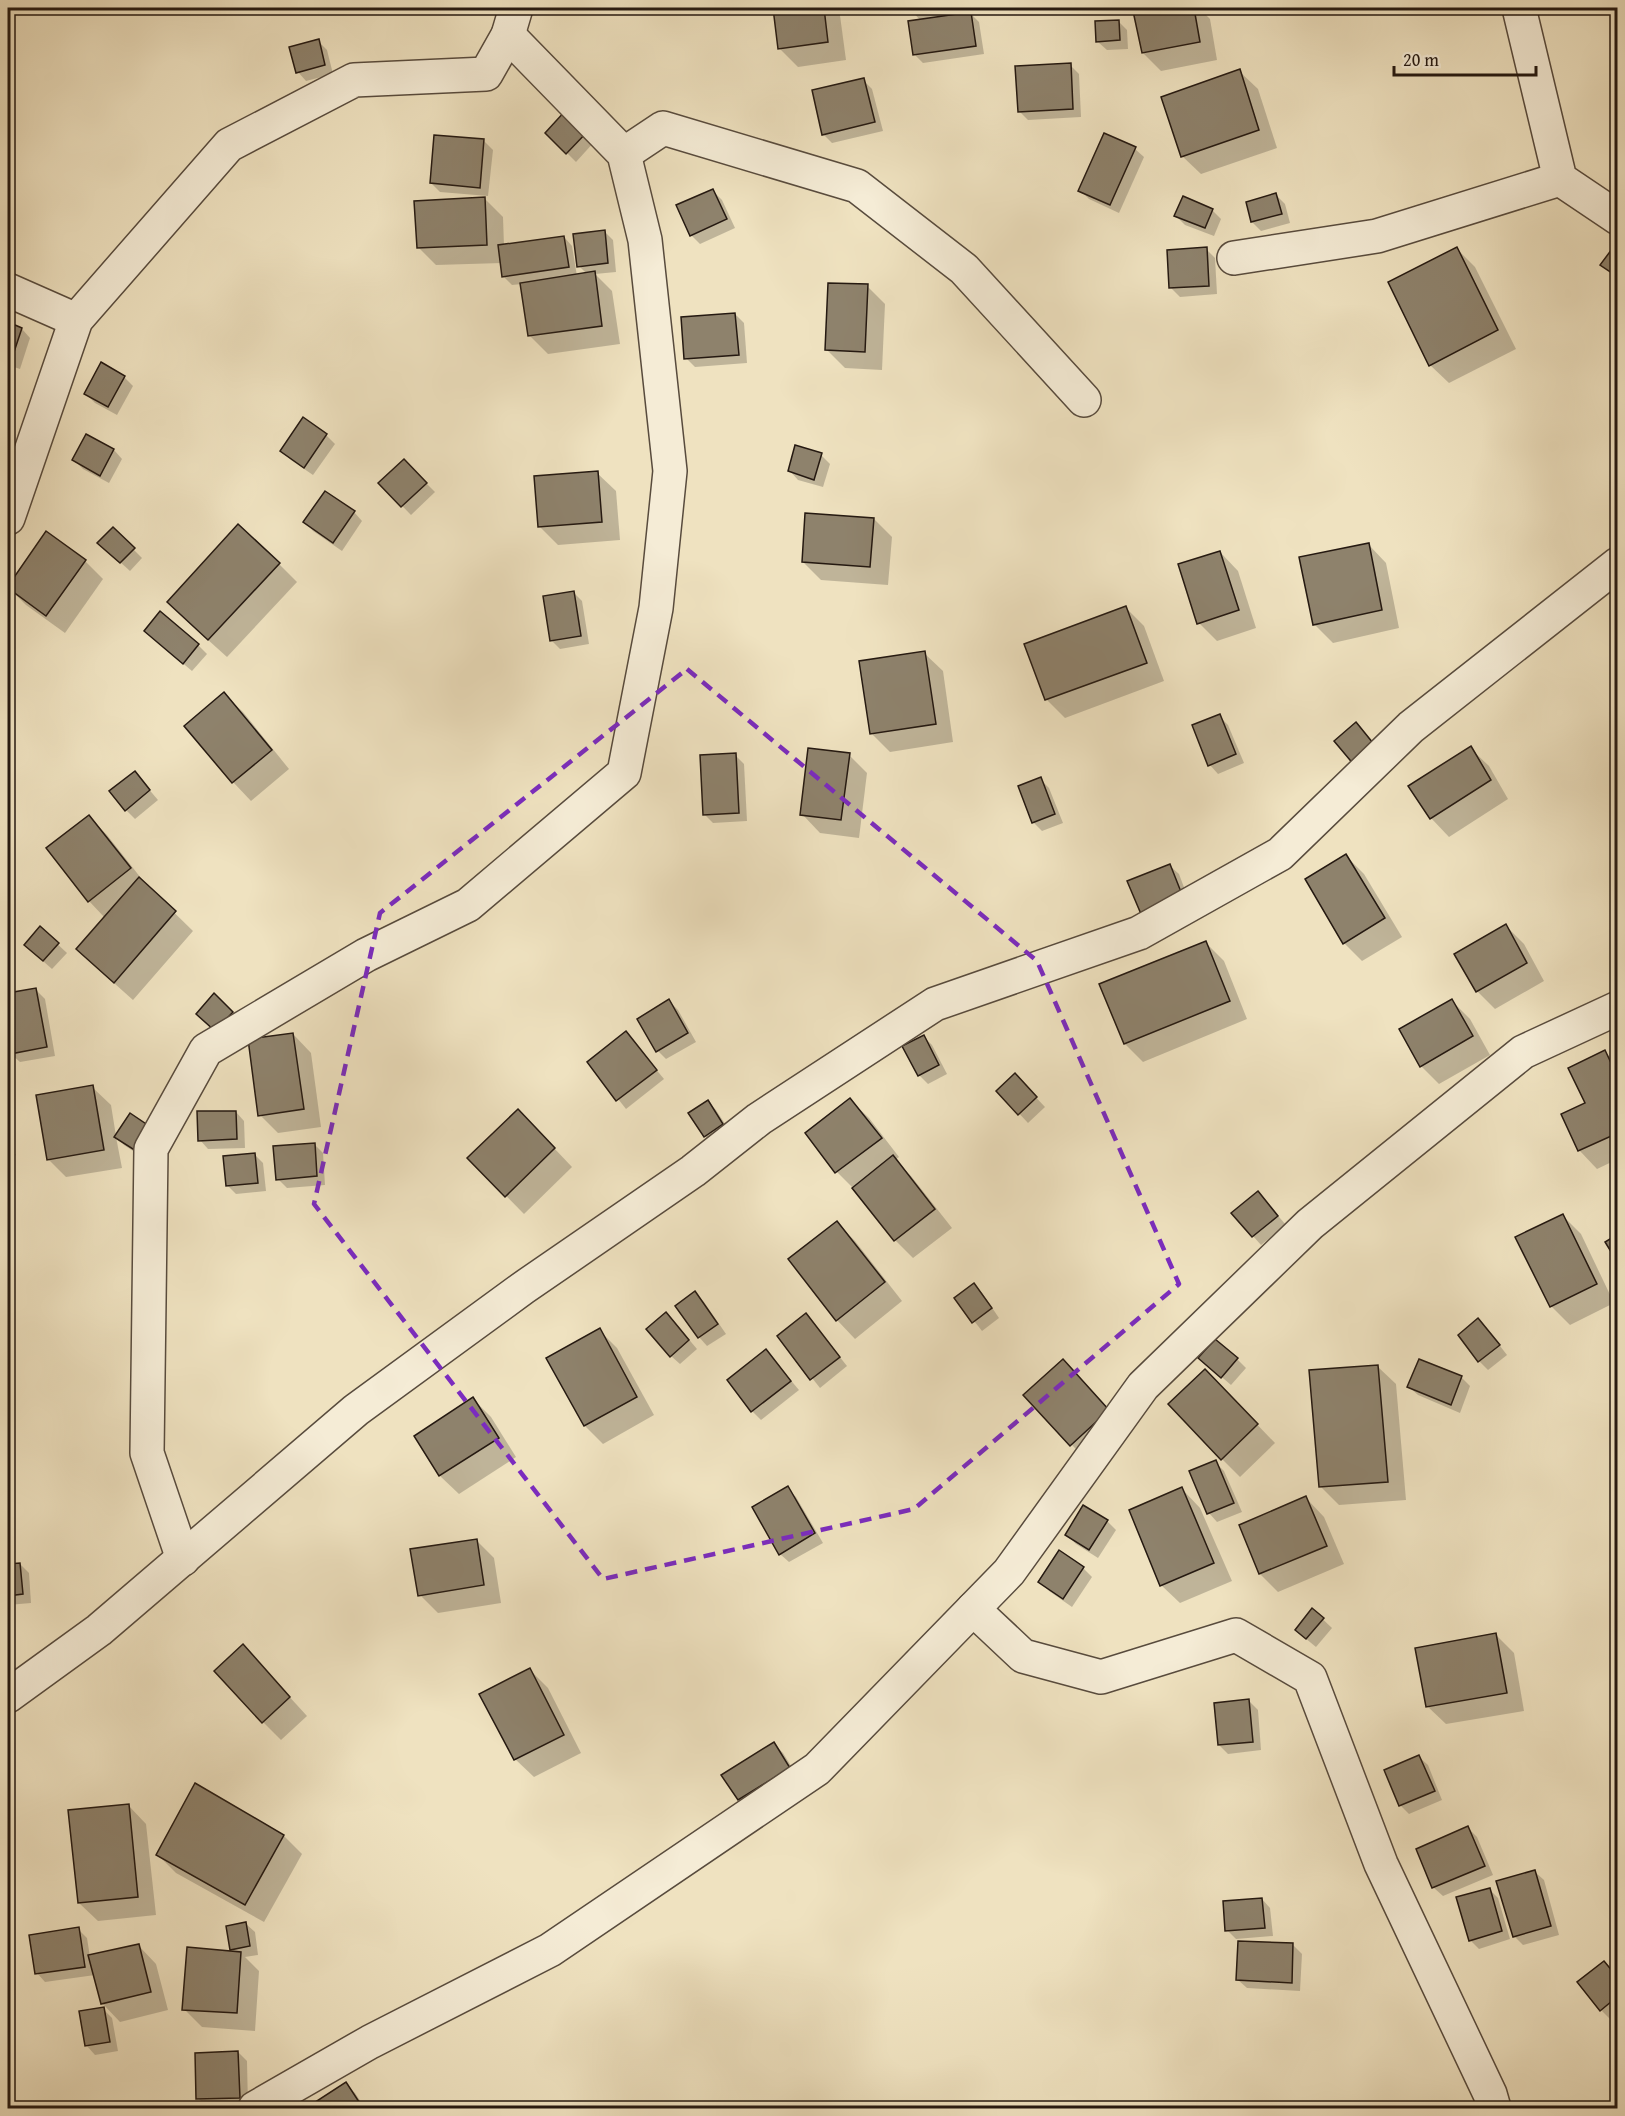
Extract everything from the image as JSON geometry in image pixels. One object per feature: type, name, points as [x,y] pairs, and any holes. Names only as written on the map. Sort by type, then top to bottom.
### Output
[{"type":"street","points":[[1519,8],[1560,179],[1617,218]]},
{"type":"street","points":[[8,518],[76,320],[229,145],[354,80],[486,74],[512,21],[624,154],[645,240],[670,471],[656,608],[624,773],[468,905],[366,954],[206,1050],[151,1149],[147,1453],[183,1559]]},
{"type":"street","points":[[624,154],[663,128],[857,186],[964,269],[1084,400]]},
{"type":"street","points":[[1234,258],[1377,236],[1560,179]]},
{"type":"street","points":[[8,290],[76,320]]},
{"type":"street","points":[[8,1696],[99,1630],[356,1410],[523,1288],[693,1171],[759,1119],[936,1004],[1138,933],[1280,854],[1411,727],[1617,564]]},
{"type":"street","points":[[255,2109],[370,2042],[550,1950],[817,1769],[1009,1572],[1143,1386],[1310,1224],[1523,1052],[1617,1008]]},
{"type":"street","points":[[973,1609],[1023,1656],[1101,1677],[1236,1635],[1310,1678],[1381,1864],[1490,2094],[1494,2109]]},
{"type":"highlighted area","points":[[687,669],[1037,961],[1179,1284],[914,1509],[603,1579],[314,1204],[380,913]]},
{"type":"building","points":[[773,8],[824,8],[828,42],[778,49]]},
{"type":"building","points":[[908,8],[928,8],[908,11]]},
{"type":"building","points":[[1149,8],[1194,8],[1200,42],[1142,53],[1133,11]]},
{"type":"building","points":[[971,12],[976,46],[913,55],[908,21]]},
{"type":"building","points":[[1119,20],[1120,40],[1096,42],[1095,21]]},
{"type":"building","points":[[319,39],[325,65],[296,73],[289,47]]},
{"type":"building","points":[[1071,63],[1073,109],[1018,112],[1015,66]]},
{"type":"building","points":[[1240,69],[1259,130],[1181,157],[1161,97]]},
{"type":"building","points":[[864,78],[875,122],[822,135],[812,90]]},
{"type":"building","points":[[566,110],[588,131],[566,154],[545,133]]},
{"type":"building","points":[[1104,133],[1136,147],[1110,205],[1078,191]]},
{"type":"building","points":[[434,135],[484,139],[480,188],[430,183]]},
{"type":"building","points":[[1618,179],[1618,194],[1611,189]]},
{"type":"building","points":[[713,189],[727,219],[690,236],[676,205]]},
{"type":"building","points":[[1276,193],[1282,214],[1251,222],[1246,202]]},
{"type":"building","points":[[1183,196],[1213,209],[1205,228],[1174,216]]},
{"type":"building","points":[[485,197],[487,245],[417,248],[414,201]]},
{"type":"building","points":[[605,230],[608,263],[577,267],[573,234]]},
{"type":"building","points":[[564,236],[569,267],[502,277],[498,245]]},
{"type":"building","points":[[1618,241],[1618,277],[1600,265]]},
{"type":"building","points":[[1207,247],[1209,286],[1169,288],[1167,250]]},
{"type":"building","points":[[1457,247],[1498,330],[1429,366],[1388,282]]},
{"type":"building","points":[[595,271],[602,326],[528,336],[520,283]]},
{"type":"building","points":[[828,283],[868,284],[865,352],[825,350]]},
{"type":"building","points":[[735,313],[739,355],[684,359],[681,317]]},
{"type":"building","points":[[8,322],[22,328],[11,361],[8,360]]},
{"type":"building","points":[[101,362],[125,376],[108,407],[84,394]]},
{"type":"building","points":[[303,417],[327,434],[304,468],[280,451]]},
{"type":"building","points":[[86,434],[114,449],[100,476],[72,460]]},
{"type":"building","points":[[795,445],[822,453],[814,480],[788,471]]},
{"type":"building","points":[[404,459],[427,483],[401,507],[378,483]]},
{"type":"building","points":[[598,471],[602,522],[538,527],[534,476]]},
{"type":"building","points":[[325,491],[355,511],[333,543],[303,522]]},
{"type":"building","points":[[805,513],[874,518],[870,567],[802,562]]},
{"type":"building","points":[[238,524],[280,563],[208,640],[167,602]]},
{"type":"building","points":[[113,527],[135,548],[120,563],[97,543]]},
{"type":"building","points":[[46,531],[86,560],[46,616],[8,586]]},
{"type":"building","points":[[1369,543],[1382,610],[1313,625],[1299,557]]},
{"type":"building","points":[[1220,551],[1239,610],[1197,624],[1178,564]]},
{"type":"building","points":[[574,591],[581,636],[550,641],[543,596]]},
{"type":"building","points":[[1126,606],[1147,663],[1045,700],[1024,644]]},
{"type":"building","points":[[160,611],[199,644],[183,664],[144,631]]},
{"type":"building","points":[[925,651],[936,724],[870,734],[859,661]]},
{"type":"building","points":[[224,692],[272,750],[232,783],[184,726]]},
{"type":"building","points":[[1220,714],[1236,754],[1208,766],[1192,725]]},
{"type":"building","points":[[1356,722],[1377,748],[1355,766],[1334,741]]},
{"type":"building","points":[[1471,746],[1491,780],[1430,819],[1408,786]]},
{"type":"building","points":[[808,748],[850,753],[841,820],[800,815]]},
{"type":"building","points":[[736,753],[739,813],[703,815],[700,755]]},
{"type":"building","points":[[135,771],[150,790],[125,811],[109,791]]},
{"type":"building","points":[[1041,777],[1055,814],[1032,823],[1018,786]]},
{"type":"building","points":[[89,815],[131,868],[88,902],[46,848]]},
{"type":"building","points":[[1346,854],[1385,918],[1343,944],[1305,879]]},
{"type":"building","points":[[1170,864],[1183,897],[1141,914],[1127,881]]},
{"type":"building","points":[[139,877],[176,911],[114,983],[76,949]]},
{"type":"building","points":[[1506,924],[1527,963],[1476,992],[1454,954]]},
{"type":"building","points":[[40,926],[59,943],[43,961],[24,945]]},
{"type":"building","points":[[1206,941],[1230,1001],[1124,1044],[1099,984]]},
{"type":"building","points":[[36,988],[47,1047],[10,1054],[8,993]]},
{"type":"building","points":[[214,993],[233,1012],[215,1031],[196,1014]]},
{"type":"building","points":[[669,999],[688,1033],[656,1052],[637,1019]]},
{"type":"building","points":[[1452,999],[1473,1036],[1420,1067],[1399,1029]]},
{"type":"building","points":[[626,1031],[657,1070],[616,1101],[587,1062]]},
{"type":"building","points":[[293,1033],[304,1109],[258,1116],[248,1039]]},
{"type":"building","points":[[924,1035],[939,1065],[918,1076],[902,1046]]},
{"type":"building","points":[[1605,1050],[1618,1078],[1618,1133],[1578,1151],[1561,1114],[1585,1103],[1568,1068]]},
{"type":"building","points":[[1015,1073],[1037,1097],[1018,1115],[996,1091]]},
{"type":"building","points":[[93,1085],[104,1150],[47,1160],[36,1095]]},
{"type":"building","points":[[850,1098],[882,1138],[835,1173],[805,1133]]},
{"type":"building","points":[[708,1100],[723,1124],[704,1137],[688,1113]]},
{"type":"building","points":[[518,1109],[555,1148],[505,1197],[467,1158]]},
{"type":"building","points":[[197,1111],[236,1111],[237,1139],[198,1141]]},
{"type":"building","points":[[130,1113],[152,1128],[136,1151],[114,1137]]},
{"type":"building","points":[[315,1143],[317,1176],[276,1180],[273,1146]]},
{"type":"building","points":[[255,1153],[258,1183],[226,1186],[223,1156]]},
{"type":"building","points":[[893,1155],[935,1209],[894,1241],[852,1188]]},
{"type":"building","points":[[1258,1191],[1278,1216],[1252,1237],[1231,1213]]},
{"type":"building","points":[[1563,1214],[1597,1284],[1550,1307],[1515,1237]]},
{"type":"building","points":[[837,1221],[885,1282],[836,1321],[788,1259]]},
{"type":"building","points":[[1618,1234],[1618,1263],[1605,1242]]},
{"type":"building","points":[[974,1283],[992,1308],[972,1323],[954,1298]]},
{"type":"building","points":[[695,1291],[718,1324],[698,1338],[675,1306]]},
{"type":"building","points":[[666,1312],[689,1340],[670,1357],[646,1329]]},
{"type":"building","points":[[806,1313],[840,1357],[810,1380],[777,1336]]},
{"type":"building","points":[[1478,1318],[1500,1345],[1478,1362],[1458,1335]]},
{"type":"building","points":[[600,1328],[637,1397],[584,1426],[546,1358]]},
{"type":"building","points":[[1215,1339],[1238,1358],[1221,1378],[1198,1358]]},
{"type":"building","points":[[766,1349],[791,1381],[751,1412],[727,1380]]},
{"type":"building","points":[[1063,1359],[1109,1410],[1070,1446],[1023,1395]]},
{"type":"building","points":[[1419,1359],[1462,1376],[1451,1405],[1407,1387]]},
{"type":"building","points":[[1378,1365],[1388,1482],[1319,1487],[1309,1370]]},
{"type":"building","points":[[1205,1369],[1258,1424],[1221,1460],[1168,1404]]},
{"type":"building","points":[[473,1397],[499,1438],[439,1476],[414,1436]]},
{"type":"building","points":[[1216,1460],[1234,1503],[1207,1514],[1189,1471]]},
{"type":"building","points":[[788,1486],[815,1533],[779,1555],[752,1507]]},
{"type":"building","points":[[1182,1487],[1214,1563],[1160,1586],[1129,1510]]},
{"type":"building","points":[[1306,1496],[1327,1546],[1259,1574],[1239,1525]]},
{"type":"building","points":[[1083,1505],[1108,1520],[1089,1550],[1065,1535]]},
{"type":"building","points":[[477,1539],[484,1585],[418,1596],[410,1549]]},
{"type":"building","points":[[1059,1550],[1084,1567],[1063,1599],[1038,1582]]},
{"type":"building","points":[[20,1563],[23,1594],[8,1596],[8,1564]]},
{"type":"building","points":[[1312,1608],[1324,1618],[1306,1639],[1295,1630]]},
{"type":"building","points":[[1496,1633],[1507,1693],[1426,1707],[1415,1648]]},
{"type":"building","points":[[243,1644],[290,1697],[262,1723],[214,1671]]},
{"type":"building","points":[[530,1668],[564,1735],[514,1760],[479,1694]]},
{"type":"building","points":[[1249,1699],[1253,1742],[1218,1745],[1214,1703]]},
{"type":"building","points":[[774,1742],[790,1768],[738,1800],[721,1775]]},
{"type":"building","points":[[1419,1755],[1435,1791],[1399,1806],[1384,1770]]},
{"type":"building","points":[[195,1783],[284,1835],[245,1905],[156,1855]]},
{"type":"building","points":[[129,1804],[138,1897],[78,1903],[68,1810]]},
{"type":"building","points":[[1468,1826],[1485,1866],[1432,1888],[1416,1849]]},
{"type":"building","points":[[1535,1870],[1551,1926],[1513,1937],[1496,1881]]},
{"type":"building","points":[[1490,1888],[1502,1931],[1469,1941],[1456,1897]]},
{"type":"building","points":[[1262,1898],[1265,1928],[1225,1931],[1223,1901]]},
{"type":"building","points":[[246,1922],[250,1946],[230,1950],[226,1926]]},
{"type":"building","points":[[79,1927],[85,1967],[35,1974],[29,1935]]},
{"type":"building","points":[[1238,1941],[1293,1943],[1292,1983],[1236,1980]]},
{"type":"building","points":[[139,1944],[151,1992],[101,2004],[88,1955]]},
{"type":"building","points":[[187,1947],[241,1952],[237,2013],[182,2010]]},
{"type":"building","points":[[1604,1961],[1618,1978],[1618,1996],[1600,2011],[1577,1982]]},
{"type":"building","points":[[104,2007],[110,2042],[85,2046],[79,2011]]},
{"type":"building","points":[[238,2051],[240,2098],[196,2099],[195,2053]]},
{"type":"building","points":[[346,2082],[363,2108],[306,2108]]}]
